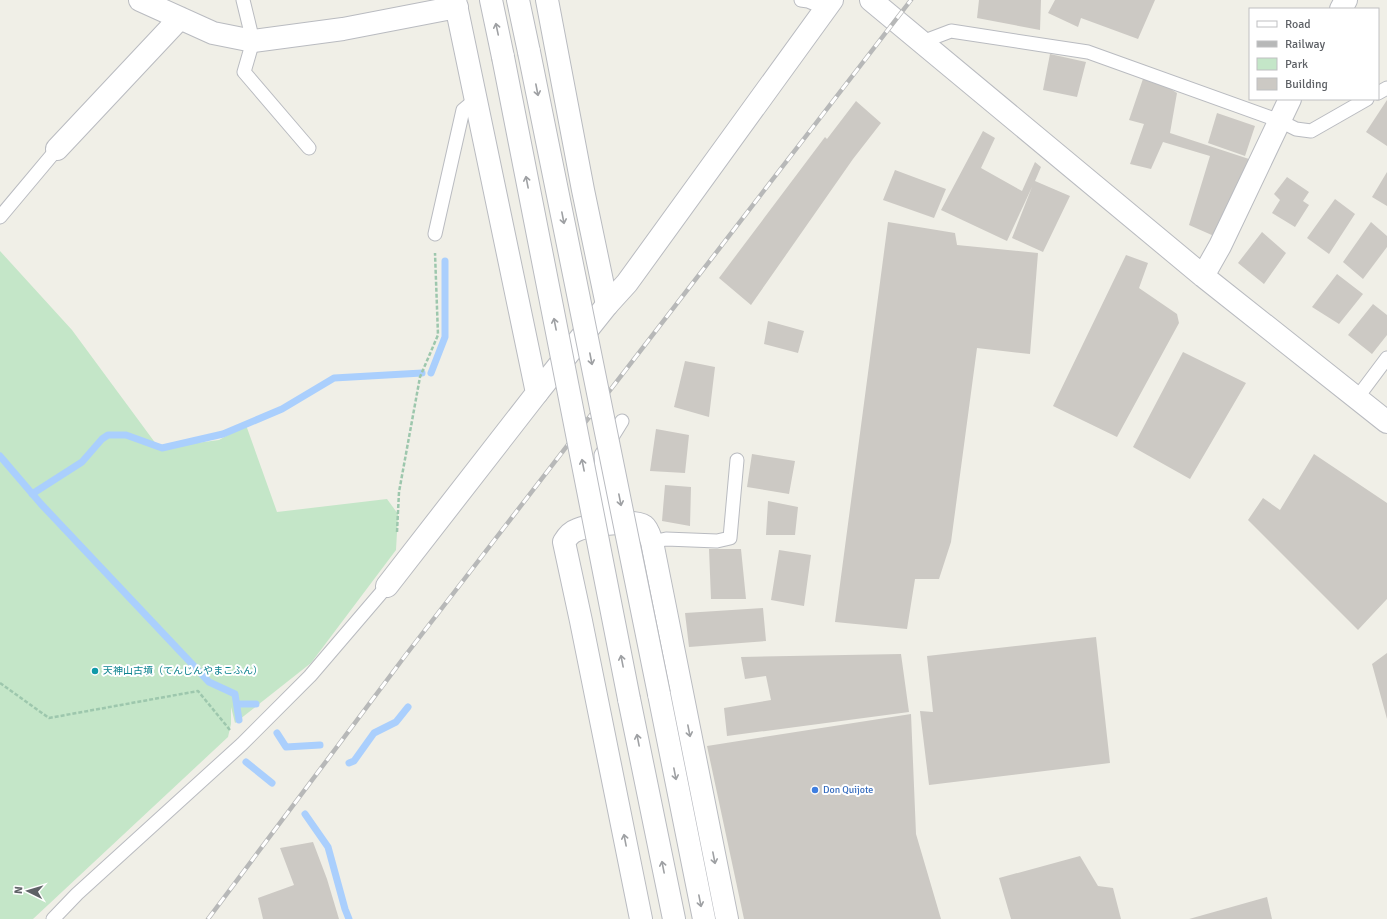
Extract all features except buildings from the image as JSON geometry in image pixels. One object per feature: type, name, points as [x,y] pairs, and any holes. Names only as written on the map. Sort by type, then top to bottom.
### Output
[{"type":"street","points":[[140,0],[213,33],[253,41],[344,29],[456,4],[537,393]]},
{"type":"street","points":[[490,0],[674,919]]},
{"type":"street","points":[[518,0],[704,919]]},
{"type":"street","points":[[547,0],[583,190],[607,304]]},
{"type":"street","points":[[871,0],[1203,276],[1357,398],[1385,422]]},
{"type":"street","points":[[387,586],[607,304],[626,283],[829,4]]},
{"type":"street","points":[[56,149],[180,18]]},
{"type":"street","points":[[1203,276],[1220,246],[1290,100]]},
{"type":"street","points":[[641,919],[564,542],[568,536],[576,530],[606,524],[640,524],[646,527],[652,542],[726,919]]},
{"type":"lane","points":[[243,0],[253,41],[244,72],[309,148]]},
{"type":"lane","points":[[801,0],[829,4]]},
{"type":"lane","points":[[922,42],[952,31],[1088,52],[1280,121],[1296,129],[1311,131],[1365,100]]},
{"type":"lane","points":[[435,234],[463,110],[475,100]]},
{"type":"lane","points":[[0,217],[56,149]]},
{"type":"lane","points":[[1357,398],[1387,358]]},
{"type":"lane","points":[[606,524],[601,456],[622,420]]},
{"type":"lane","points":[[652,542],[666,539],[717,541],[730,538],[737,460]]},
{"type":"lane","points":[[53,919],[77,894],[242,744],[310,676],[387,586]]},
{"type":"path","points":[[406,563],[397,540],[399,492],[420,377],[438,335],[435,234]]},
{"type":"path","points":[[0,683],[48,718],[198,692],[242,744]]},
{"type":"green space","points":[[0,251],[72,330],[159,448],[219,440],[246,425],[277,512],[387,499],[398,514],[396,550],[311,663],[235,723],[231,707],[231,724],[228,737],[33,919],[0,919]]},
{"type":"waterway","points":[[431,373],[445,337],[445,261]]},
{"type":"waterway","points":[[32,494],[82,462],[102,439],[108,435],[126,435],[162,448],[223,434],[282,409],[334,378],[422,373]]},
{"type":"waterway","points":[[0,456],[41,504],[209,682],[235,694],[239,720]]},
{"type":"waterway","points":[[237,704],[256,704]]},
{"type":"waterway","points":[[349,763],[354,761],[374,733],[396,722],[408,707]]},
{"type":"waterway","points":[[277,733],[286,747],[320,745]]},
{"type":"waterway","points":[[246,762],[272,783]]},
{"type":"waterway","points":[[305,814],[328,847],[349,919]]},
{"type":"railway","points":[[208,919],[405,656],[911,0]]},
{"type":"place","name":"天神山古墳（てんじんやまこふん）","points":[[95,671]]},
{"type":"place","name":"Don Quijote","points":[[815,790]]}]
